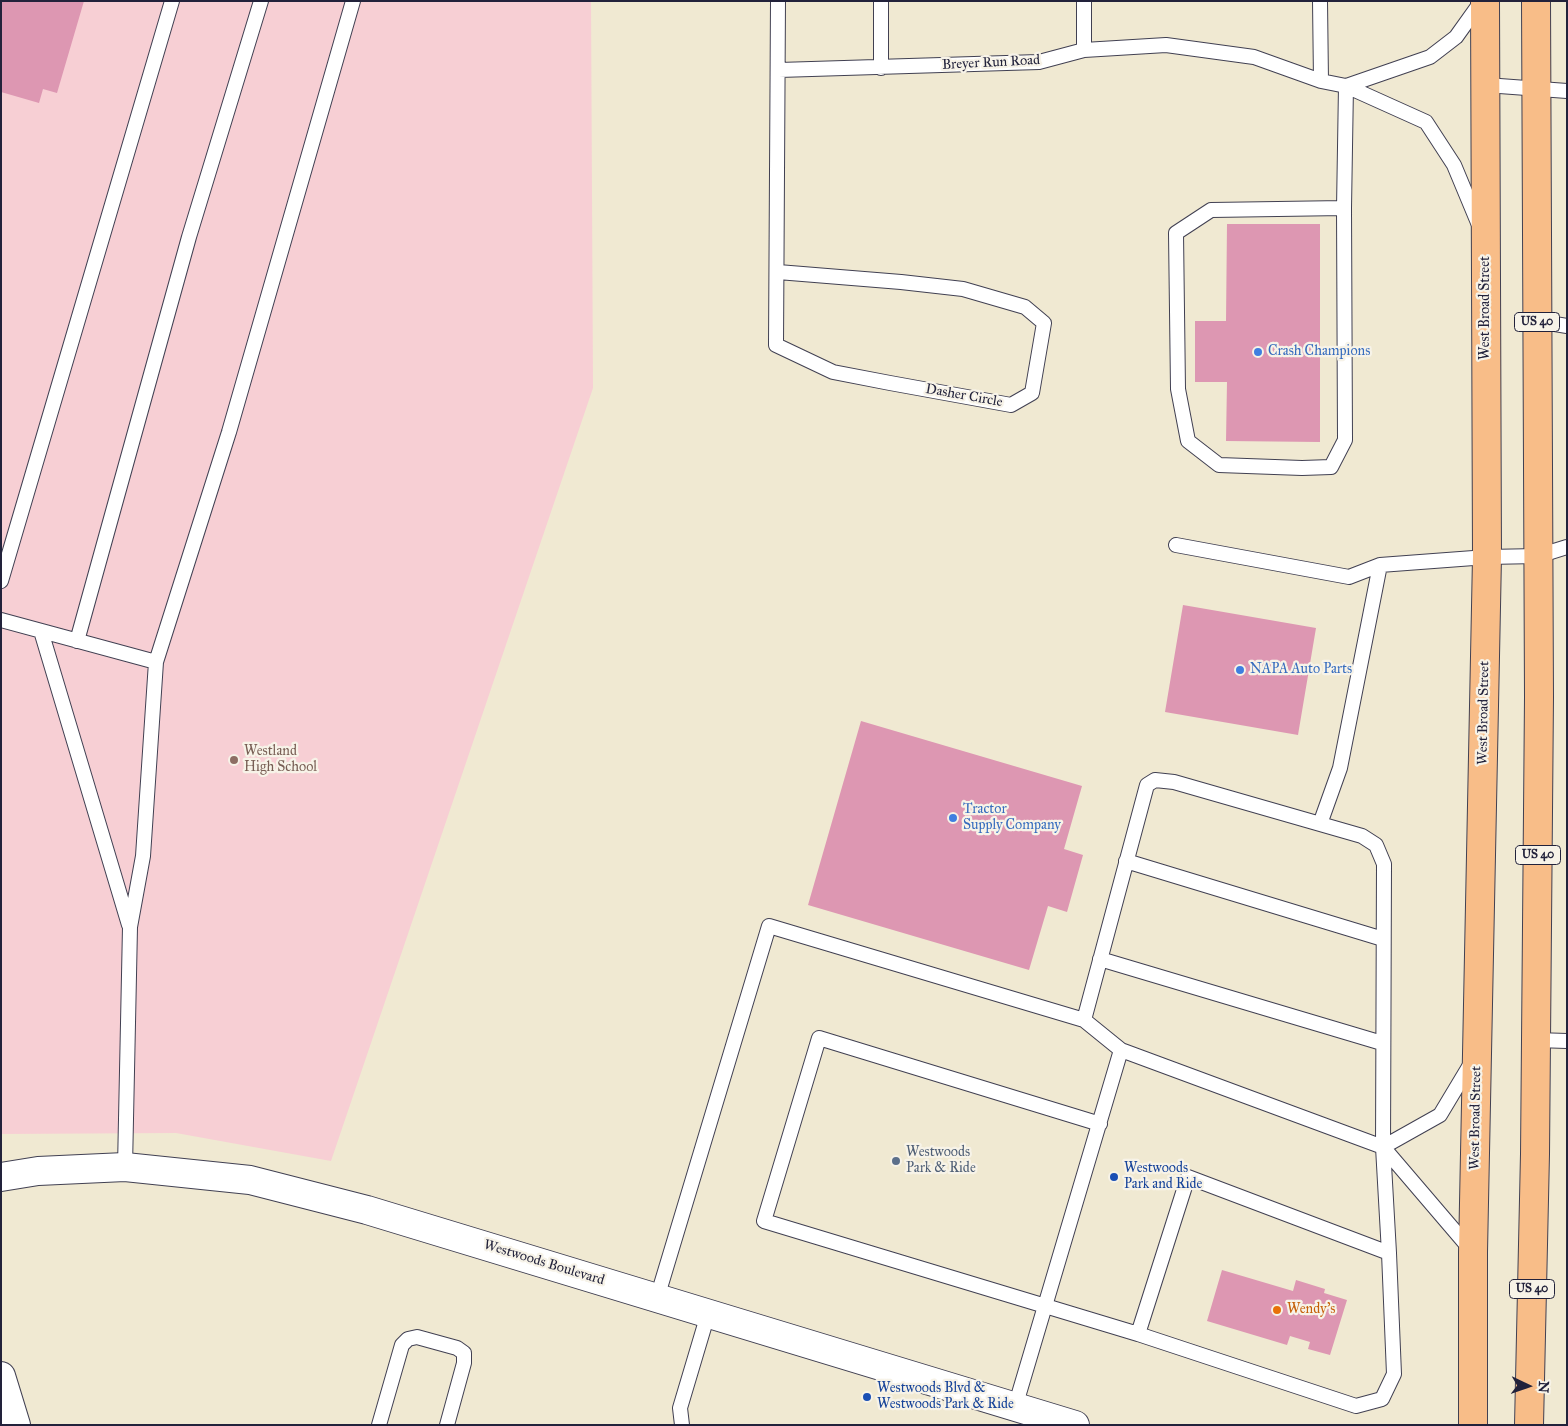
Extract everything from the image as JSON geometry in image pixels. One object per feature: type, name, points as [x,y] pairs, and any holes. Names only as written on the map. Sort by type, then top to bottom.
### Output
[{"type":"main road","name":"West Broad Street","points":[[1473,1425],[1473,1252],[1487,557],[1486,85],[1483,1]]},
{"type":"main road","name":"US 40","points":[[1529,1425],[1536,1040],[1539,707],[1536,1]]},
{"type":"street","name":"Westwoods Boulevard","points":[[1,1177],[38,1171],[125,1167],[250,1180],[367,1210],[1075,1425]]},
{"type":"street","points":[[1,1376],[16,1425]]},
{"type":"lane","points":[[1,581],[172,1]]},
{"type":"lane","points":[[77,641],[189,238],[261,1]]},
{"type":"lane","points":[[125,1167],[130,927],[143,856],[156,662],[228,432],[353,1]]},
{"type":"lane","name":"Dasher Circle","points":[[778,1],[778,272],[776,345],[842,374],[1010,405],[1032,393],[1044,324],[1025,307],[963,289],[778,272]]},
{"type":"lane","points":[[881,1],[881,68]]},
{"type":"lane","points":[[1084,1],[1084,50]]},
{"type":"lane","points":[[1320,1],[1321,81]]},
{"type":"lane","points":[[1344,208],[1211,210],[1176,233],[1178,389],[1188,441],[1219,465],[1302,468],[1331,467],[1345,440],[1344,208],[1346,86],[1430,57],[1456,37],[1483,1]]},
{"type":"lane","name":"Breyer Run Road","points":[[779,70],[1039,62],[1084,50],[1166,45],[1254,57],[1321,81],[1346,86],[1426,122],[1454,165],[1486,242]]},
{"type":"lane","points":[[1486,85],[1567,90]]},
{"type":"lane","points":[[1537,321],[1567,326]]},
{"type":"lane","points":[[1176,545],[1350,577],[1380,565],[1487,557],[1538,556],[1567,547]]},
{"type":"lane","points":[[1320,824],[1340,768],[1380,565]]},
{"type":"lane","points":[[1,620],[156,662]]},
{"type":"lane","points":[[41,631],[130,927]]},
{"type":"lane","points":[[1084,1020],[1146,785],[1155,780],[1174,782],[1362,836],[1376,845],[1384,864],[1382,1147],[1394,1374],[1382,1399],[1356,1406],[1138,1334],[764,1221],[819,1038],[1100,1124]]},
{"type":"lane","points":[[1126,861],[1383,939]]},
{"type":"lane","points":[[657,1298],[769,926],[1084,1020],[1122,1050],[1382,1147],[1473,1252]]},
{"type":"lane","points":[[1100,959],[1382,1043]]},
{"type":"lane","points":[[1536,1040],[1567,1041]]},
{"type":"lane","points":[[1015,1407],[1122,1050]]},
{"type":"lane","points":[[1382,1147],[1440,1115],[1478,1052]]},
{"type":"lane","points":[[1138,1334],[1188,1177],[1389,1253]]},
{"type":"lane","points":[[682,1425],[680,1408],[708,1314]]},
{"type":"lane","points":[[379,1425],[402,1345],[408,1339],[417,1337],[457,1348],[464,1353],[464,1363],[447,1425]]},
{"type":"shaded area","name":"Westland High School","points":[[1,1],[591,1],[593,388],[331,1161],[176,1133],[1,1134]]},
{"type":"building","points":[[1,1],[84,1],[57,93],[43,89],[39,103],[1,92]]},
{"type":"building","name":"Crash Champions","points":[[1227,224],[1320,224],[1320,442],[1226,441],[1227,382],[1195,382],[1195,321],[1226,321]]},
{"type":"building","name":"NAPA Auto Parts","points":[[1183,605],[1316,628],[1298,735],[1165,712]]},
{"type":"building","name":"Tractor Supply Company","points":[[861,721],[1082,786],[1064,849],[1083,855],[1067,912],[1048,906],[1029,970],[808,905]]},
{"type":"building","name":"Wendy's","points":[[1222,1270],[1293,1291],[1296,1280],[1325,1289],[1324,1293],[1347,1300],[1330,1355],[1308,1349],[1310,1342],[1290,1336],[1287,1345],[1207,1321]]},
{"type":"place","name":"Crash Champions","points":[[1258,352]]},
{"type":"place","name":"NAPA Auto Parts","points":[[1240,670]]},
{"type":"place","name":"Westland High School","points":[[234,760]]},
{"type":"place","name":"Tractor Supply Company","points":[[953,818]]},
{"type":"place","name":"Westwoods Park & Ride","points":[[896,1161]]},
{"type":"place","name":"Westwoods Park and Ride","points":[[1114,1177]]},
{"type":"place","name":"Wendy's","points":[[1277,1310]]},
{"type":"place","name":"Westwoods Blvd & Westwoods Park & Ride","points":[[867,1397]]}]
